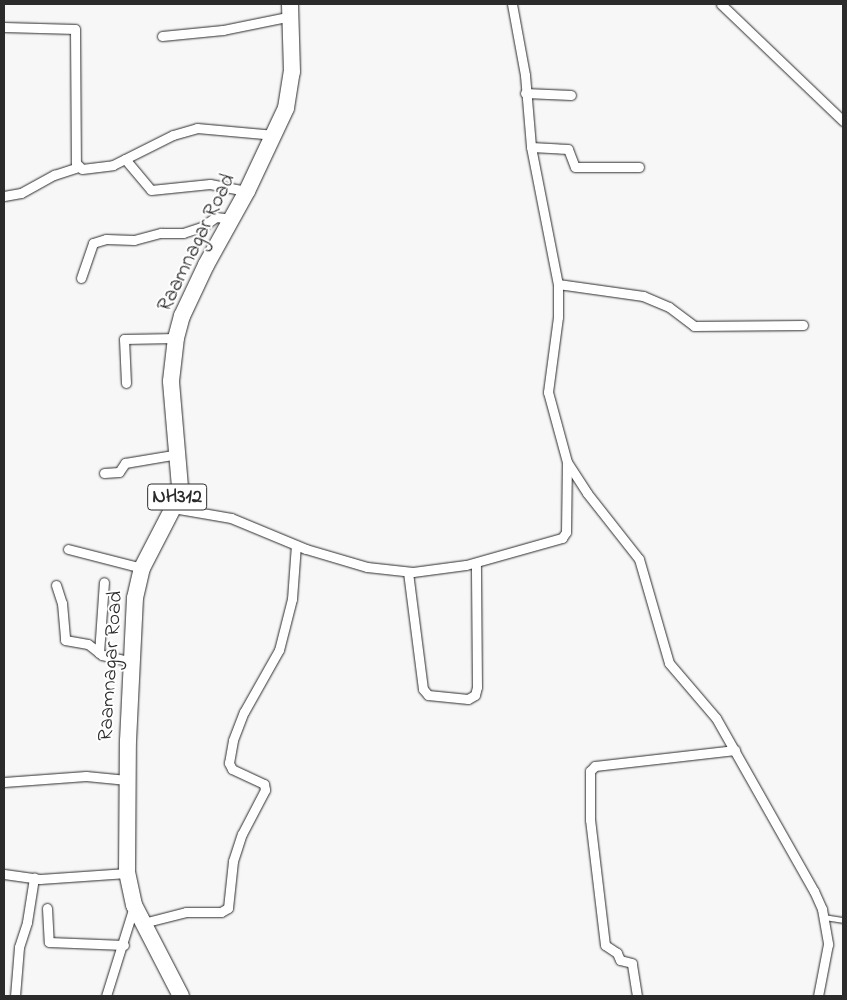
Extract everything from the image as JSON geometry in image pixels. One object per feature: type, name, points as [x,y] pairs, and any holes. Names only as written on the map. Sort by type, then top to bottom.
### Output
[{"type":"highway","name":"Raamnagar Road","points":[[181,996],[134,905],[127,873],[127,780],[135,598],[142,568],[173,508],[180,487],[179,454],[171,389],[176,338],[193,292],[247,191],[274,135],[291,90],[291,10]]},
{"type":"street","points":[[173,508],[231,518],[296,545],[367,567],[408,572],[476,563],[562,538],[566,532],[567,462],[548,392],[558,317],[558,284],[531,147],[525,75],[512,4]]},
{"type":"street","points":[[721,4],[843,121]]},
{"type":"street","points":[[162,36],[223,30],[291,10]]},
{"type":"street","points":[[4,27],[72,28],[76,31],[78,167]]},
{"type":"street","points":[[525,93],[571,95]]},
{"type":"street","points":[[4,196],[21,193],[54,175],[78,167],[88,170],[100,169],[173,135],[197,128],[274,135]]},
{"type":"street","points":[[531,147],[568,149],[575,168],[639,167]]},
{"type":"street","points":[[125,159],[151,190],[210,184],[247,191]]},
{"type":"street","points":[[81,278],[93,243],[106,239],[134,240],[161,232],[183,233],[202,227],[216,217],[232,219]]},
{"type":"street","points":[[558,284],[643,296],[669,308],[694,326],[802,325]]},
{"type":"street","points":[[126,383],[124,339],[176,338]]},
{"type":"street","points":[[104,473],[119,472],[125,463],[179,454]]},
{"type":"street","points":[[567,462],[586,493],[639,559],[669,663],[716,718],[814,891],[824,918],[828,944],[818,996]]},
{"type":"street","points":[[143,923],[186,912],[221,912],[228,908],[233,861],[242,834],[265,790],[264,784],[232,769],[229,763],[233,740],[244,712],[279,650],[292,599],[296,545]]},
{"type":"street","points":[[68,549],[142,568]]},
{"type":"street","points":[[408,572],[423,689],[428,695],[468,699],[475,695],[477,687],[476,563]]},
{"type":"street","points":[[99,653],[104,582]]},
{"type":"street","points":[[56,585],[63,610],[64,639],[90,644],[99,653],[132,662]]},
{"type":"street","points":[[636,996],[632,963],[620,960],[617,953],[605,945],[590,820],[590,770],[595,766],[735,750]]},
{"type":"street","points":[[4,782],[86,776],[127,780]]},
{"type":"street","points":[[4,874],[34,878],[127,873]]},
{"type":"street","points":[[15,996],[19,947],[30,912],[34,878]]},
{"type":"street","points":[[106,996],[124,945],[134,905]]},
{"type":"street","points":[[47,908],[48,942],[124,945]]},
{"type":"lane","points":[[824,918],[843,920]]}]
